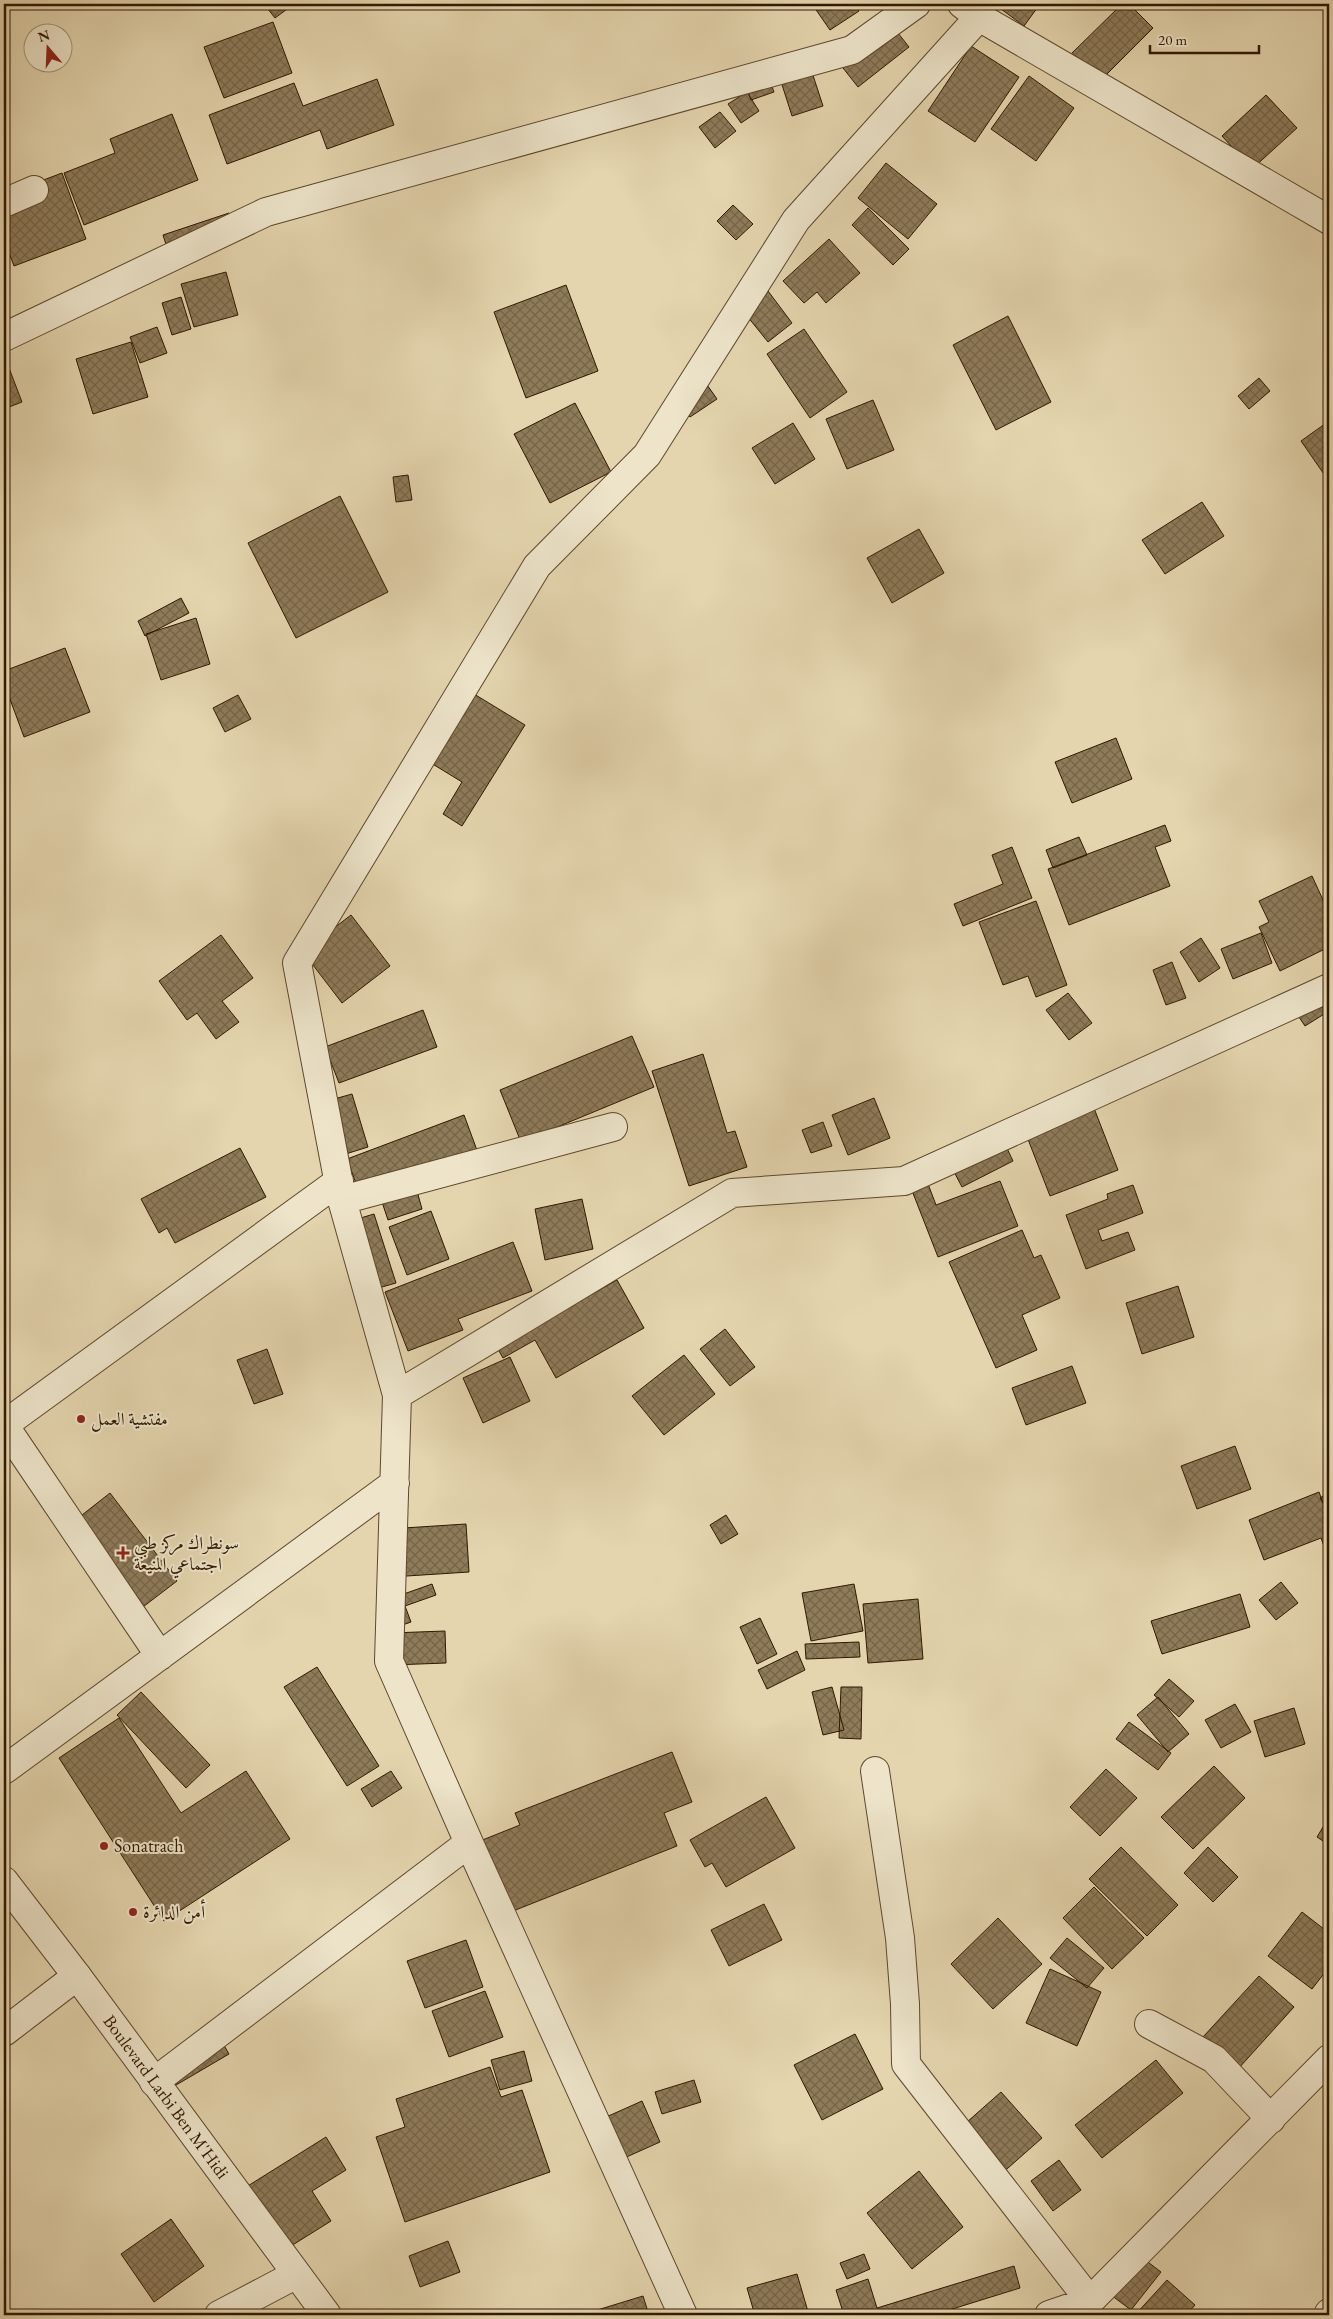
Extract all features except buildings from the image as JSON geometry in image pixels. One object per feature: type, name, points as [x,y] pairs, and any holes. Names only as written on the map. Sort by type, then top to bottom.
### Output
[{"type":"street","points":[[4,337],[266,212],[852,50],[916,4]]},
{"type":"street","points":[[684,2315],[469,1843],[389,1661],[397,1395],[340,1191],[297,964],[536,566],[647,454],[796,220],[971,10],[1329,220]]},
{"type":"street","points":[[4,203],[34,190]]},
{"type":"street","points":[[397,1395],[732,1193],[904,1181],[1329,988]]},
{"type":"street","points":[[160,1656],[4,1425],[340,1191],[613,1127]]},
{"type":"street","points":[[4,1770],[395,1483]]},
{"type":"street","points":[[875,1771],[900,1938],[905,2004],[906,2064],[1090,2302]]},
{"type":"street","points":[[154,2082],[469,1843]]},
{"type":"street","name":"Boulevard Larbi Ben M'Hidi","points":[[4,1881],[77,1976],[295,2275],[327,2315]]},
{"type":"street","points":[[4,2032],[77,1976]]},
{"type":"street","points":[[1149,2024],[1214,2059],[1271,2118]]},
{"type":"street","points":[[1049,2315],[1090,2302],[1329,2061]]},
{"type":"street","points":[[219,2315],[295,2275]]},
{"type":"place","name":"مفتشية العمل","points":[[81,1419]]},
{"type":"place","name":"سونطراك مركز طبي اجتماعي المنيعة","points":[[123,1553]]},
{"type":"place","name":"Sonatrach","points":[[104,1846]]},
{"type":"place","name":"أمن الدائرة","points":[[133,1912]]}]
